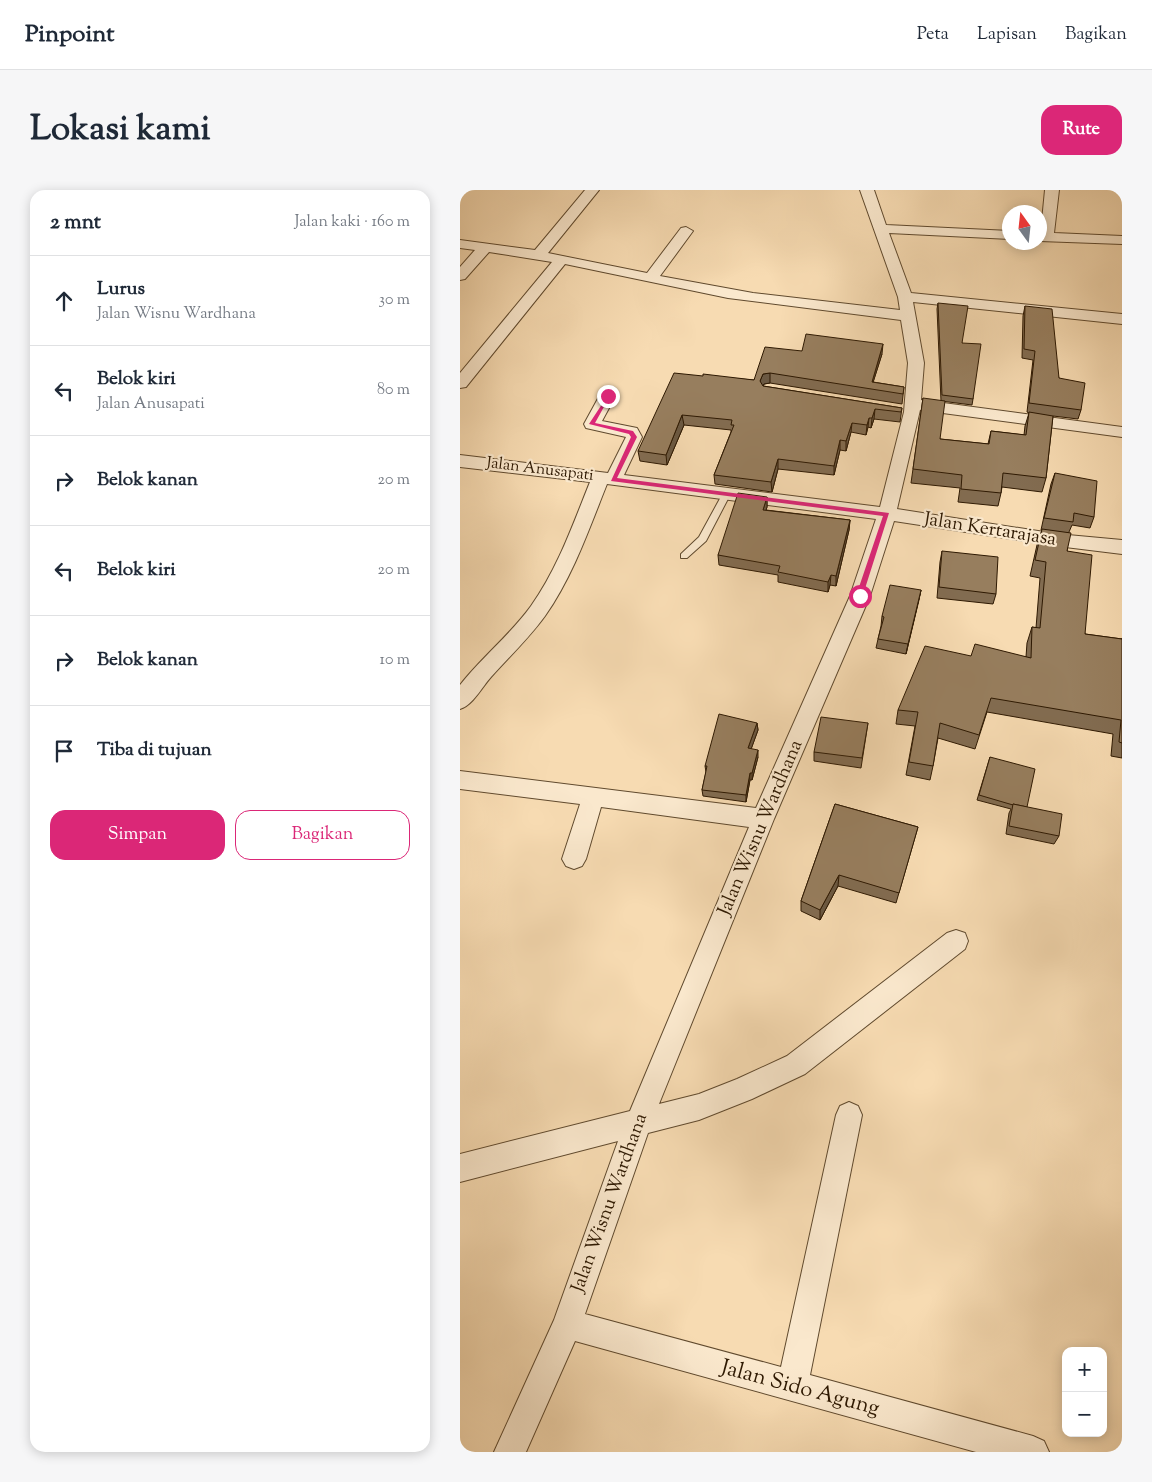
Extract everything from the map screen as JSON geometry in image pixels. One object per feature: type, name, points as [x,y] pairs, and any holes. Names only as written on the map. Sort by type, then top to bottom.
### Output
[{"type":"street","points":[[539,255],[592,190]]},
{"type":"street","name":"Jalan Wisnu Wardhana","points":[[510,1452],[567,1324],[639,1121],[763,819],[860,596],[887,514],[916,363],[907,307],[882,229],[867,190]]},
{"type":"street","points":[[1047,216],[1052,190]]},
{"type":"street","points":[[882,229],[1002,235]]},
{"type":"street","points":[[652,277],[686,231]]},
{"type":"street","points":[[1047,237],[1122,240]]},
{"type":"street","points":[[460,244],[562,259],[745,295],[907,307],[1122,319]]},
{"type":"street","points":[[460,276],[485,247]]},
{"type":"street","points":[[460,384],[562,259]]},
{"type":"street","points":[[460,701],[470,686],[537,612],[565,564],[607,478],[634,437],[631,432],[592,424],[608,396]]},
{"type":"street","points":[[907,408],[1122,432]]},
{"type":"street","name":"Jalan Anusapati","points":[[460,461],[887,514]]},
{"type":"street","name":"Jalan Kertarajasa","points":[[887,514],[1057,540],[1122,547]]},
{"type":"street","points":[[460,780],[763,819]]},
{"type":"street","points":[[574,859],[593,796]]},
{"type":"street","points":[[460,1168],[699,1107],[743,1090],[796,1065],[956,941]]},
{"type":"street","points":[[792,1386],[849,1115]]},
{"type":"street","name":"Jalan Sido Agung","points":[[567,1324],[1034,1452]]},
{"type":"lane","points":[[684,556],[703,539],[727,493]]},
{"type":"building","points":[[938,303],[968,306],[962,343],[981,344],[973,399],[942,395]]},
{"type":"building","points":[[1025,306],[1052,309],[1059,378],[1085,383],[1081,410],[1029,403],[1035,351],[1024,349]]},
{"type":"building","points":[[806,334],[883,344],[872,382],[904,387],[903,394],[770,373],[763,374],[760,381],[763,386],[902,408],[901,412],[875,409],[867,425],[852,423],[846,441],[840,440],[834,466],[778,459],[771,482],[714,475],[734,425],[731,425],[732,420],[682,415],[666,455],[638,451],[674,373],[703,376],[703,374],[754,380],[765,347],[802,351]]},
{"type":"building","points":[[923,398],[945,401],[940,439],[989,444],[991,431],[1026,435],[1029,412],[1053,416],[1046,478],[1003,473],[1001,493],[961,489],[962,475],[913,469]]},
{"type":"building","points":[[1055,473],[1097,481],[1094,517],[1074,513],[1073,522],[1044,518]]},
{"type":"building","points":[[738,493],[767,497],[763,510],[850,520],[836,576],[831,575],[828,582],[778,572],[780,566],[718,555]]},
{"type":"building","points":[[1042,529],[1071,533],[1067,551],[1092,555],[1085,634],[1122,639],[1122,743],[1119,742],[1121,720],[991,698],[979,735],[940,723],[933,766],[909,762],[918,712],[898,710],[925,646],[971,656],[975,644],[1031,658],[1032,627],[1040,628],[1046,562],[1035,560]]},
{"type":"building","points":[[942,551],[998,557],[996,594],[939,587]]},
{"type":"building","points":[[890,585],[921,590],[908,644],[878,639]]},
{"type":"building","points":[[719,714],[757,723],[748,748],[758,750],[752,773],[750,773],[746,795],[702,790],[707,766],[705,766]]},
{"type":"building","points":[[821,717],[868,723],[862,758],[814,752]]},
{"type":"building","points":[[990,757],[1035,769],[1027,807],[979,795]]},
{"type":"building","points":[[835,804],[918,827],[899,893],[839,875],[820,910],[801,901]]},
{"type":"building","points":[[1013,804],[1062,814],[1059,836],[1009,826]]},
{"type":"route","points":[[608,396],[592,424],[631,432],[634,437],[613,479],[887,514],[860,596]]}]
